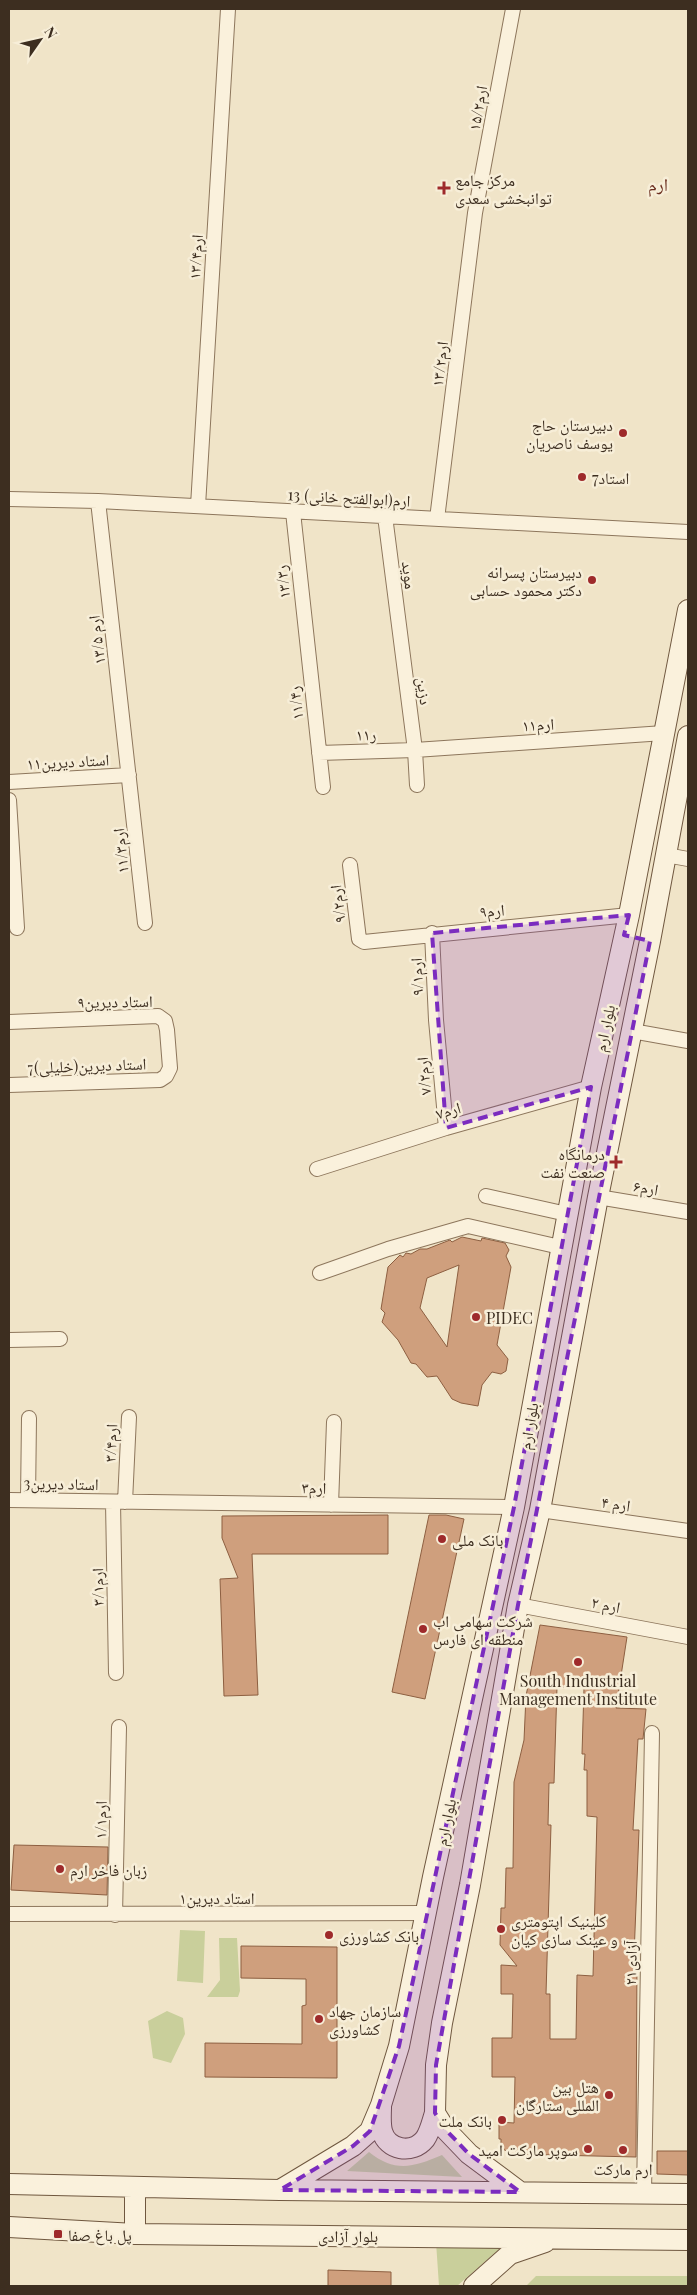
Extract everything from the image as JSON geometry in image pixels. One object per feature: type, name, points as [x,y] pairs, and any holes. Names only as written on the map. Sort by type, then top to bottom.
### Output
[{"type":"main road","name":"بلوار ارم","points":[[280,2190],[353,2146],[370,2131],[381,2105],[399,2046],[514,1507],[590,1088],[624,935],[688,610]]},
{"type":"main road","name":"بلوار ارم","points":[[435,2114],[436,2065],[442,2023],[470,1885],[518,1605],[540,1510],[598,1197],[650,941],[688,736]]},
{"type":"main road","points":[[624,935],[650,941]]},
{"type":"main road","points":[[381,2105],[382,2131],[393,2146],[400,2149],[408,2149],[424,2140],[435,2114]]},
{"type":"main road","points":[[435,2114],[445,2129],[469,2154],[520,2192]]},
{"type":"main road","points":[[9,2184],[280,2190],[688,2194]]},
{"type":"main road","points":[[135,2187],[135,2234]]},
{"type":"main road","name":"بلوار آزادی","points":[[9,2227],[135,2234],[560,2237],[688,2240]]},
{"type":"main road","points":[[474,2286],[510,2254],[560,2237]]},
{"type":"street","name":"۱۳/۴ارم","points":[[198,506],[228,9]]},
{"type":"street","name":"۱۵/۲ارم","points":[[475,213],[513,9]]},
{"type":"street","name":"۱۳/۲ارم","points":[[437,519],[475,213]]},
{"type":"street","name":"13 ارم(ابوالفتح خانی)","points":[[9,499],[98,501],[688,532]]},
{"type":"street","name":"۱۳/۵ ارم","points":[[98,501],[130,775]]},
{"type":"street","name":"۱۳/۳ر","points":[[293,512],[307,649]]},
{"type":"street","name":"موید","points":[[385,516],[400,637]]},
{"type":"street","name":"دزین","points":[[400,637],[415,750],[417,785]]},
{"type":"street","name":"۱۱/۴ر","points":[[307,649],[322,787]]},
{"type":"street","name":"ارم۱۱","points":[[415,750],[664,732]]},
{"type":"street","name":"۱۱ر","points":[[319,753],[415,750]]},
{"type":"street","name":"استاد دیرین۱۱","points":[[9,782],[130,775]]},
{"type":"street","name":"۱۱/۳ارم","points":[[130,775],[145,923]]},
{"type":"street","points":[[9,800],[17,928]]},
{"type":"street","points":[[666,855],[688,859]]},
{"type":"street","name":"۹/۲ارم","points":[[350,865],[358,939]]},
{"type":"street","name":"ارم۹","points":[[358,939],[364,942],[628,915]]},
{"type":"street","name":"۹/۱ارم","points":[[432,934],[436,1020]]},
{"type":"street","name":"استاد دیرین۹","points":[[9,1022],[158,1016],[165,1021],[167,1030],[170,1068],[166,1076]]},
{"type":"street","name":"۷/۲ارم","points":[[436,1020],[446,1128]]},
{"type":"street","points":[[632,1031],[688,1041]]},
{"type":"street","name":"7استاد دیرین(خلیلی)","points":[[9,1086],[160,1080],[166,1076]]},
{"type":"street","name":"ارم۷","points":[[317,1170],[446,1128],[590,1088]]},
{"type":"street","points":[[486,1196],[567,1214]]},
{"type":"street","name":"ارم۶","points":[[598,1197],[688,1212]]},
{"type":"street","points":[[320,1273],[388,1249],[468,1226],[560,1247]]},
{"type":"street","points":[[9,1340],[60,1339]]},
{"type":"street","name":"۳/۴ارم","points":[[119,1502],[129,1417]]},
{"type":"street","points":[[28,1500],[29,1418]]},
{"type":"street","points":[[331,1504],[334,1422]]},
{"type":"street","name":"3استاد دیرین","points":[[9,1500],[119,1502]]},
{"type":"street","name":"ارم۳","points":[[119,1502],[514,1507]]},
{"type":"street","name":"۳/۱ارم","points":[[116,1673],[119,1502]]},
{"type":"street","name":"ارم ۴","points":[[540,1510],[688,1531]]},
{"type":"street","name":"ارم ۲","points":[[518,1605],[688,1637]]},
{"type":"street","name":"۱/۱ارم","points":[[115,1915],[119,1726]]},
{"type":"street","name":"آزادی۲۱","points":[[644,2193],[652,1733]]},
{"type":"street","name":"استاد دیرین۱","points":[[9,1914],[426,1913]]},
{"type":"highlighted area","points":[[629,915],[624,935],[650,941],[518,1605],[436,2065],[435,2113],[445,2129],[469,2154],[520,2192],[280,2190],[353,2146],[370,2131],[399,2046],[514,1507],[591,1087],[446,1128],[432,933]]},
{"type":"green space","points":[[180,1930],[205,1931],[203,1983],[177,1981]]},
{"type":"green space","points":[[219,1938],[237,1938],[240,1991],[238,1997],[207,1997],[220,1980]]},
{"type":"green space","points":[[167,2011],[183,2018],[185,2034],[171,2063],[153,2058],[148,2021]]},
{"type":"green space","points":[[369,2152],[387,2163],[405,2166],[422,2163],[442,2155],[462,2177],[347,2171]]},
{"type":"green space","points":[[511,2239],[457,2286],[439,2286],[436,2242]]},
{"type":"green space","points":[[536,2276],[688,2276],[688,2286],[526,2286]]},
{"type":"building","name":"PIDEC","points":[[462,1237],[481,1241],[482,1238],[505,1243],[509,1250],[506,1256],[511,1267],[497,1345],[508,1359],[506,1371],[501,1374],[492,1372],[482,1385],[478,1406],[461,1403],[452,1399],[437,1376],[427,1377],[416,1364],[411,1363],[398,1340],[382,1322],[385,1313],[381,1309],[388,1267],[400,1255],[403,1257],[406,1253],[411,1254],[420,1249],[427,1249],[450,1240],[452,1242]],"holes":[[[459,1265],[447,1347],[420,1308],[427,1278]]]},
{"type":"building","points":[[388,1515],[388,1554],[252,1554],[258,1695],[224,1696],[220,1579],[238,1578],[222,1538],[222,1516]]},
{"type":"building","name":"شرکت سهامی اب منطقه ای فارس","points":[[429,1515],[446,1515],[464,1519],[425,1699],[392,1692]]},
{"type":"building","points":[[540,1625],[627,1637],[616,1708],[646,1709],[643,1739],[638,1739],[633,1830],[639,1830],[634,1956],[637,1956],[636,2157],[512,2154],[501,2148],[499,2122],[514,2123],[515,2077],[492,2077],[492,2038],[512,2038],[513,1994],[501,1994],[501,1965],[517,1966],[500,1945],[501,1908],[505,1908],[506,1868],[513,1868],[514,1782],[524,1740],[526,1696]],"holes":[[[557,1687],[584,1688],[582,1754],[585,1754],[584,1770],[587,1770],[587,1816],[597,1817],[593,1976],[577,1975],[576,2039],[550,2039],[550,1994],[546,1994],[551,1825],[548,1825],[549,1783],[554,1783]]]},
{"type":"building","name":"زبان فاخر ارم","points":[[14,1845],[108,1847],[107,1895],[11,1890]]},
{"type":"building","name":"سازمان جهاد کشاورزی","points":[[241,1946],[337,1947],[337,2078],[205,2077],[205,2043],[302,2044],[302,2006],[306,2005],[306,1979],[241,1978]]},
{"type":"building","points":[[657,2151],[688,2151],[688,2175],[657,2174]]},
{"type":"building","points":[[328,2270],[391,2272],[391,2286],[328,2286]]},
{"type":"place","name":"مرکز جامع توانبخشی سعدی","points":[[444,188]]},
{"type":"place","name":"دبیرستان حاج یوسف ناصریان","points":[[623,433]]},
{"type":"place","name":"7استاد","points":[[582,477]]},
{"type":"place","name":"دبیرستان پسرانه دکتر محمود حسابی","points":[[592,580]]},
{"type":"place","name":"درمانگاه صنعت نفت","points":[[616,1162]]},
{"type":"place","name":"PIDEC","points":[[476,1317]]},
{"type":"place","name":"بانک ملی","points":[[442,1539]]},
{"type":"place","name":"شرکت سهامی اب منطقه ای فارس","points":[[423,1629]]},
{"type":"place","name":"South Industrial Management Institute","points":[[578,1662]]},
{"type":"place","name":"زبان فاخر ارم","points":[[60,1869]]},
{"type":"place","name":"کلینیک اپتومتری و عینک سازی کیان","points":[[501,1929]]},
{"type":"place","name":"بانک کشاورزی","points":[[329,1935]]},
{"type":"place","name":"سازمان جهاد کشاورزی","points":[[319,2019]]},
{"type":"place","name":"هتل بین المللی ستارگان","points":[[609,2095]]},
{"type":"place","name":"بانک ملت","points":[[502,2120]]},
{"type":"place","name":"سوپر مارکت امید","points":[[588,2149]]},
{"type":"place","name":"ارم مارکت","points":[[623,2150]]},
{"type":"place","name":"پل باغ صفا","points":[[58,2234]]},
{"type":"district","name":"ارم","points":[[658,184]]}]
